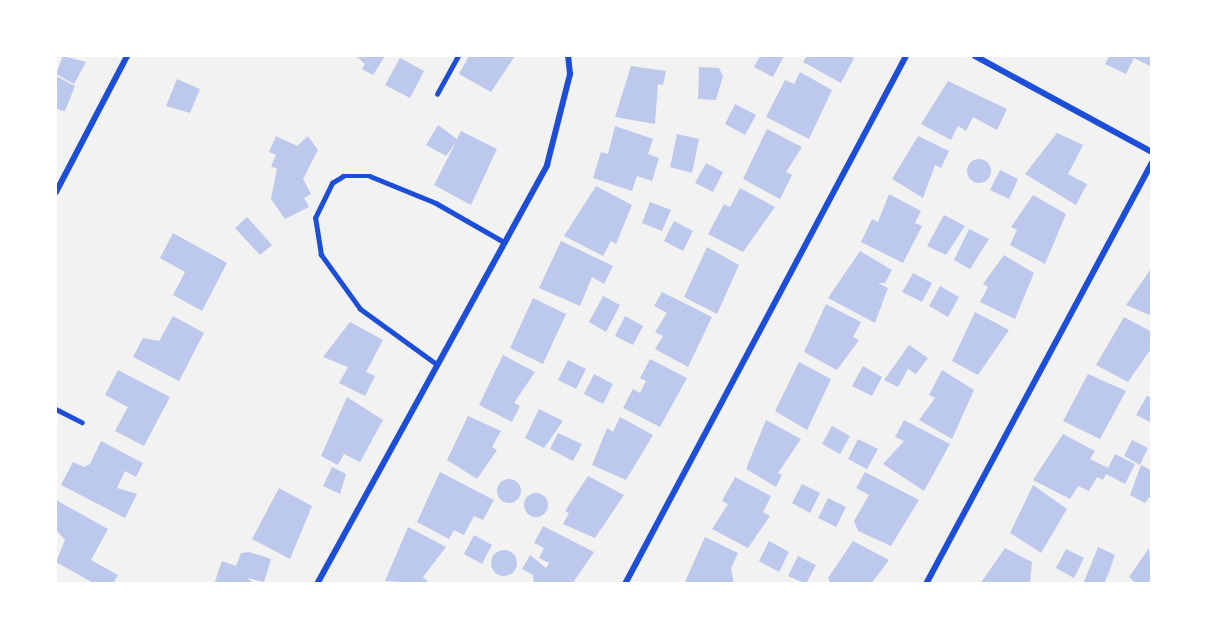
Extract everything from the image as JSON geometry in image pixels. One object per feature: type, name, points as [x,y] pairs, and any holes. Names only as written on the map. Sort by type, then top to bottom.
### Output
[{"type":"street","points":[[56,192],[127,56]]},
{"type":"street","points":[[316,584],[547,165],[570,74],[568,56]]},
{"type":"street","points":[[625,584],[906,56]]},
{"type":"street","points":[[975,56],[1152,152]]},
{"type":"street","points":[[926,584],[1152,163]]},
{"type":"lane","points":[[437,94],[458,56]]},
{"type":"lane","points":[[437,365],[360,309],[321,255],[315,218],[332,183],[343,176],[370,176],[436,203],[504,242]]},
{"type":"lane","points":[[56,409],[82,422]]},
{"type":"building","points":[[63,56],[86,62],[74,84],[56,74]]},
{"type":"building","points":[[356,56],[385,56],[373,75],[362,69],[365,64]]},
{"type":"building","points":[[469,56],[515,56],[491,92],[459,74]]},
{"type":"building","points":[[760,56],[784,56],[773,77],[754,67]]},
{"type":"building","points":[[807,56],[854,58],[841,83],[803,62]]},
{"type":"building","points":[[1109,56],[1152,56],[1152,67],[1134,58],[1126,74],[1105,64]]},
{"type":"building","points":[[400,58],[424,71],[410,98],[385,85]]},
{"type":"building","points":[[631,66],[666,71],[663,85],[658,84],[655,124],[615,117]]},
{"type":"building","points":[[699,67],[719,68],[723,76],[716,100],[698,99]]},
{"type":"building","points":[[800,72],[832,90],[809,139],[766,117],[785,80],[794,84]]},
{"type":"building","points":[[56,76],[75,86],[65,111],[56,109]]},
{"type":"building","points":[[177,79],[200,89],[190,113],[166,106]]},
{"type":"building","points":[[948,81],[1007,109],[997,130],[973,117],[966,131],[958,126],[951,140],[921,124]]},
{"type":"building","points":[[735,104],[756,115],[745,135],[725,124]]},
{"type":"building","points":[[438,125],[457,139],[461,131],[497,149],[471,205],[434,185],[456,142],[446,156],[426,145]]},
{"type":"building","points":[[615,126],[653,139],[648,154],[659,158],[652,181],[637,176],[632,191],[593,178],[601,152],[608,154]]},
{"type":"building","points":[[767,129],[802,147],[786,172],[792,175],[780,199],[743,179]]},
{"type":"building","points":[[1057,133],[1083,145],[1068,174],[1087,184],[1076,205],[1025,174]]},
{"type":"building","points":[[677,134],[699,139],[692,173],[670,167]]},
{"type":"building","points":[[276,136],[297,146],[308,136],[318,150],[303,179],[311,194],[304,198],[309,207],[285,219],[271,199],[277,169],[271,166],[276,155],[269,152]]},
{"type":"building","points":[[918,136],[949,151],[941,168],[935,165],[923,198],[892,179]]},
{"type":"building","points":[[979,159],[988,162],[991,171],[988,180],[979,183],[970,180],[967,171],[970,162]]},
{"type":"building","points":[[706,163],[723,172],[713,192],[695,183]]},
{"type":"building","points":[[1000,170],[1018,179],[1009,199],[990,190]]},
{"type":"building","points":[[596,186],[632,205],[616,244],[611,241],[603,256],[564,236]]},
{"type":"building","points":[[740,188],[775,207],[743,252],[708,234],[724,204],[730,207]]},
{"type":"building","points":[[889,194],[921,211],[915,223],[922,226],[903,263],[861,242],[872,219],[878,222]]},
{"type":"building","points":[[1033,195],[1066,214],[1045,264],[1010,245],[1017,230],[1011,227]]},
{"type":"building","points":[[650,202],[671,210],[662,231],[642,223]]},
{"type":"building","points":[[944,215],[965,226],[946,255],[927,246]]},
{"type":"building","points":[[247,217],[272,245],[260,255],[235,228]]},
{"type":"building","points":[[674,221],[693,231],[683,251],[664,241]]},
{"type":"building","points":[[969,229],[989,239],[970,269],[954,260]]},
{"type":"building","points":[[173,233],[227,263],[202,311],[173,295],[185,272],[160,258]]},
{"type":"building","points":[[561,241],[613,266],[604,284],[592,277],[580,306],[539,288]]},
{"type":"building","points":[[707,247],[739,265],[717,314],[684,297]]},
{"type":"building","points":[[860,251],[892,270],[885,283],[878,283],[888,288],[875,323],[828,298]]},
{"type":"building","points":[[1004,255],[1034,273],[1015,319],[980,302],[988,287],[983,284]]},
{"type":"building","points":[[1152,267],[1152,316],[1126,305]]},
{"type":"building","points":[[913,273],[932,283],[922,302],[902,292]]},
{"type":"building","points":[[940,286],[959,297],[948,317],[929,306]]},
{"type":"building","points":[[662,292],[712,317],[688,367],[655,349],[663,336],[655,332],[667,313],[654,306]]},
{"type":"building","points":[[603,296],[620,305],[606,332],[589,322]]},
{"type":"building","points":[[533,298],[566,314],[543,364],[510,348]]},
{"type":"building","points":[[826,304],[861,322],[853,337],[859,340],[837,370],[804,352]]},
{"type":"building","points":[[975,312],[1009,330],[978,375],[952,361]]},
{"type":"building","points":[[173,316],[204,333],[179,381],[133,357],[143,338],[159,341]]},
{"type":"building","points":[[625,316],[643,326],[633,345],[615,336]]},
{"type":"building","points":[[1124,317],[1152,332],[1151,349],[1128,382],[1096,365]]},
{"type":"building","points":[[350,322],[383,340],[366,372],[375,376],[365,396],[339,383],[348,367],[323,357]]},
{"type":"building","points":[[909,345],[928,358],[916,374],[908,369],[898,387],[884,380]]},
{"type":"building","points":[[503,355],[535,372],[514,403],[520,406],[512,422],[479,405]]},
{"type":"building","points":[[650,359],[687,378],[660,427],[623,408],[633,389],[640,393],[646,381],[640,378]]},
{"type":"building","points":[[568,360],[586,369],[576,389],[558,380]]},
{"type":"building","points":[[799,362],[831,379],[807,430],[775,411]]},
{"type":"building","points":[[863,366],[882,377],[872,396],[852,386]]},
{"type":"building","points":[[118,370],[170,397],[144,446],[115,431],[128,407],[105,395]]},
{"type":"building","points":[[942,370],[974,390],[952,439],[919,420],[935,398],[929,395]]},
{"type":"building","points":[[594,374],[613,384],[603,404],[584,394]]},
{"type":"building","points":[[1088,374],[1126,391],[1100,439],[1063,421]]},
{"type":"building","points":[[1147,396],[1152,398],[1152,423],[1136,415]]},
{"type":"building","points":[[347,397],[383,420],[360,462],[344,454],[338,465],[321,456]]},
{"type":"building","points":[[539,409],[563,421],[544,448],[525,438]]},
{"type":"building","points":[[468,416],[501,431],[492,447],[497,450],[477,479],[447,460]]},
{"type":"building","points":[[620,417],[653,435],[626,480],[592,465],[607,428],[613,432]]},
{"type":"building","points":[[766,420],[801,439],[778,473],[782,475],[776,487],[746,469]]},
{"type":"building","points":[[904,420],[950,444],[924,491],[883,464],[904,441],[895,437]]},
{"type":"building","points":[[832,426],[850,436],[840,454],[822,444]]},
{"type":"building","points":[[558,433],[582,444],[573,461],[550,449]]},
{"type":"building","points":[[1063,434],[1095,451],[1090,459],[1108,468],[1115,454],[1135,464],[1125,484],[1106,474],[1103,480],[1097,477],[1089,491],[1078,486],[1070,499],[1033,480]]},
{"type":"building","points":[[858,439],[878,449],[867,469],[848,459]]},
{"type":"building","points":[[1132,440],[1148,448],[1140,465],[1124,456]]},
{"type":"building","points":[[101,441],[143,463],[136,477],[125,471],[117,488],[137,494],[125,518],[61,485],[73,462],[84,467],[90,464]]},
{"type":"building","points":[[1141,465],[1152,471],[1152,494],[1145,503],[1130,495]]},
{"type":"building","points":[[332,467],[346,474],[340,494],[323,486]]},
{"type":"building","points":[[440,472],[494,500],[483,520],[474,516],[464,535],[454,530],[449,539],[417,522]]},
{"type":"building","points":[[865,472],[919,500],[891,546],[858,531],[854,521],[869,495],[856,488]]},
{"type":"building","points":[[588,476],[624,495],[595,538],[563,524],[569,513],[565,511]]},
{"type":"building","points":[[735,477],[771,496],[763,512],[770,516],[748,548],[712,529],[728,504],[722,501]]},
{"type":"building","points":[[509,479],[518,482],[521,491],[518,500],[509,503],[500,500],[497,491],[500,482]]},
{"type":"building","points":[[802,484],[820,493],[810,513],[792,503]]},
{"type":"building","points":[[1033,485],[1067,509],[1041,553],[1010,533]]},
{"type":"building","points":[[279,488],[312,506],[290,559],[252,539]]},
{"type":"building","points":[[536,493],[545,496],[548,505],[545,514],[536,517],[527,514],[524,505],[527,496]]},
{"type":"building","points":[[828,498],[846,507],[836,527],[818,518]]},
{"type":"building","points":[[56,500],[108,529],[91,560],[118,575],[113,584],[95,584],[56,562],[65,540],[56,530]]},
{"type":"building","points":[[543,526],[594,552],[572,584],[534,584],[533,575],[522,569],[530,555],[546,568],[549,563],[539,558],[544,548],[534,543]]},
{"type":"building","points":[[408,527],[446,547],[423,577],[430,584],[385,581]]},
{"type":"building","points":[[474,535],[492,545],[482,564],[464,554]]},
{"type":"building","points":[[705,537],[738,553],[731,568],[734,584],[684,584]]},
{"type":"building","points":[[769,541],[789,552],[779,572],[759,561]]},
{"type":"building","points":[[853,541],[889,560],[871,584],[831,584],[828,578]]},
{"type":"building","points":[[1098,547],[1115,555],[1109,572],[1104,584],[1083,584]]},
{"type":"building","points":[[1005,548],[1032,562],[1030,584],[980,584]]},
{"type":"building","points":[[1149,548],[1152,584],[1137,584],[1129,577]]},
{"type":"building","points":[[1066,549],[1084,558],[1074,578],[1056,568]]},
{"type":"building","points":[[504,550],[513,554],[517,563],[513,572],[504,576],[495,572],[491,563],[495,554]]},
{"type":"building","points":[[249,552],[271,559],[264,582],[247,578],[255,584],[214,584],[222,561],[236,566],[241,553]]},
{"type":"building","points":[[798,556],[816,565],[806,584],[788,576]]}]
